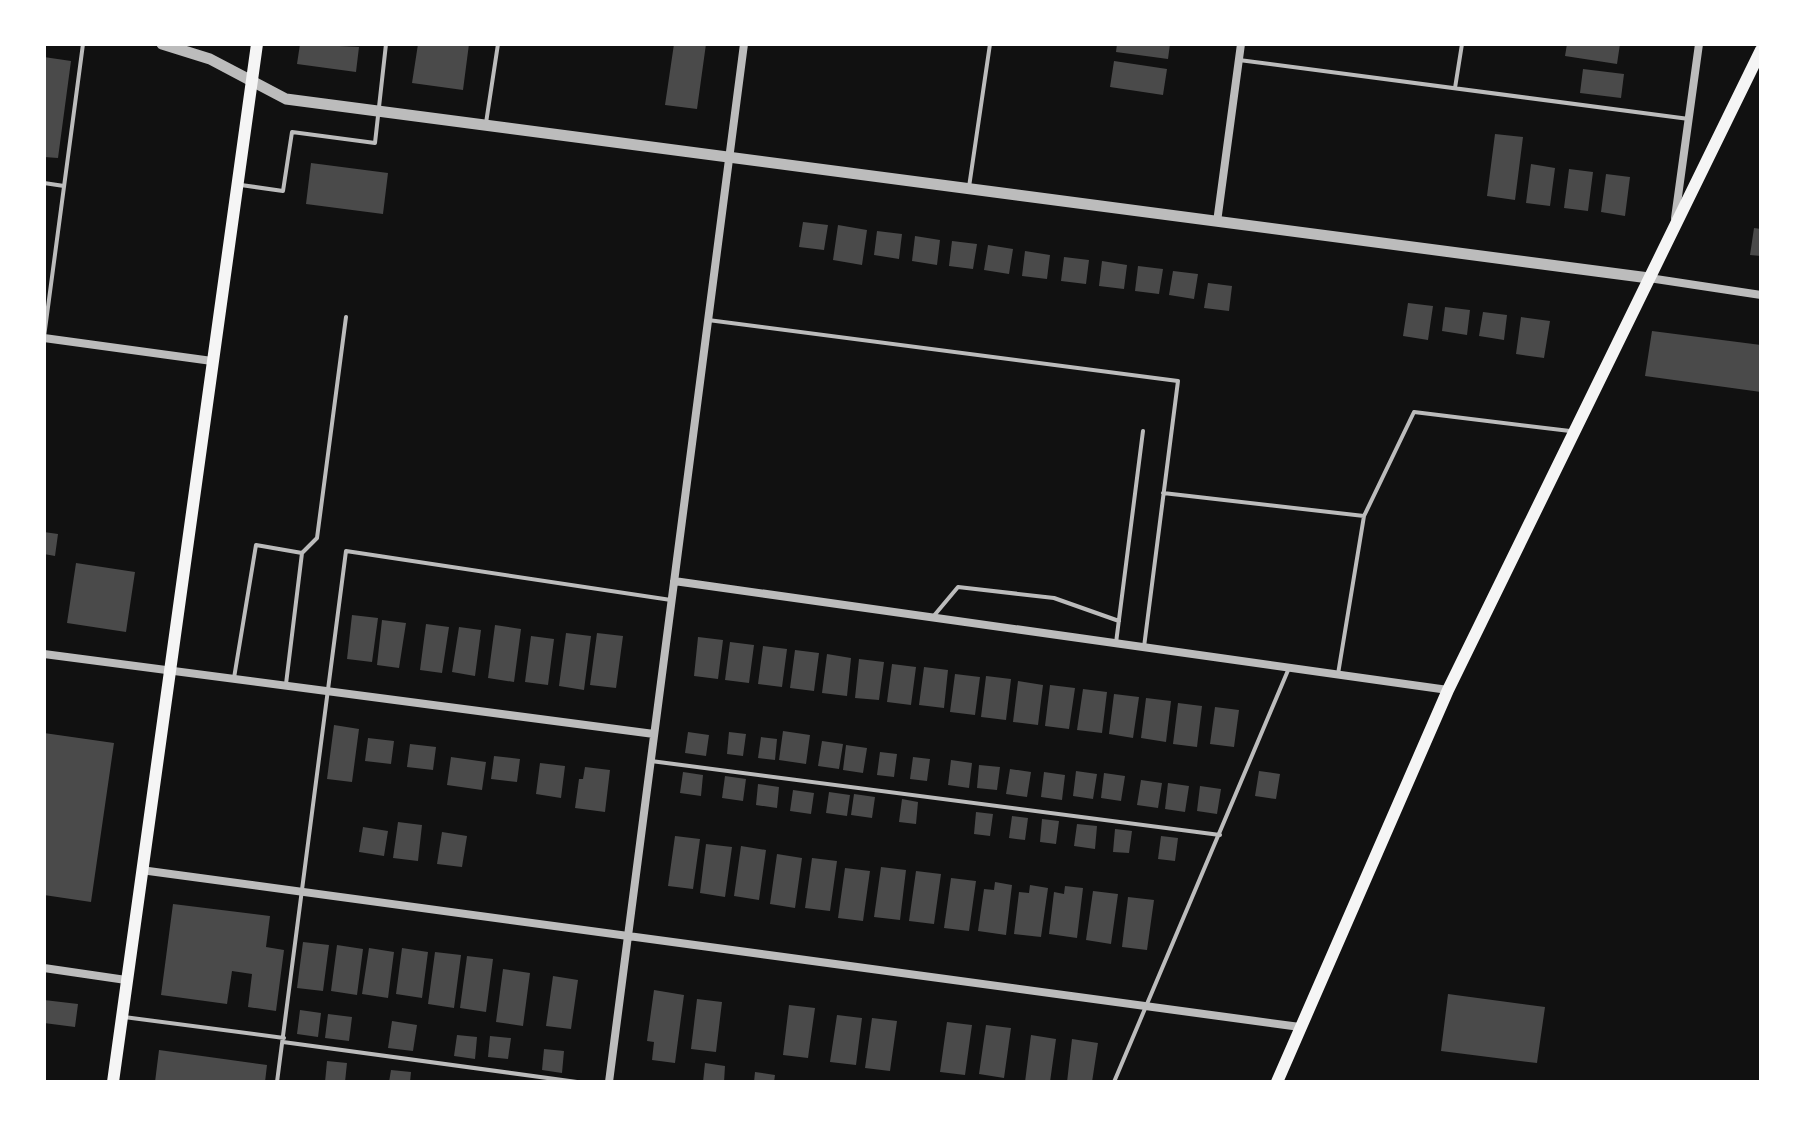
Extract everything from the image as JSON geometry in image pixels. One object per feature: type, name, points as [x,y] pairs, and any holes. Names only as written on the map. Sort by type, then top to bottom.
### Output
[{"type":"main road","points":[[113,1082],[167,669],[257,44]]},
{"type":"main road","points":[[1277,1082],[1448,690],[1675,220],[1761,50]]},
{"type":"street","points":[[162,44],[210,59],[286,99],[1761,295]]},
{"type":"street","points":[[609,1082],[744,44]]},
{"type":"street","points":[[1217,222],[1241,44]]},
{"type":"street","points":[[1675,220],[1699,44]]},
{"type":"street","points":[[44,338],[212,361]]},
{"type":"street","points":[[674,581],[1448,690]]},
{"type":"street","points":[[44,654],[654,734]]},
{"type":"street","points":[[141,870],[1300,1027]]},
{"type":"street","points":[[44,968],[126,980]]},
{"type":"lane","points":[[44,338],[83,44]]},
{"type":"lane","points":[[237,184],[283,191],[292,132],[375,143],[386,44]]},
{"type":"lane","points":[[486,126],[498,44]]},
{"type":"lane","points":[[968,190],[990,44]]},
{"type":"lane","points":[[1455,88],[1462,44]]},
{"type":"lane","points":[[1239,60],[1689,119]]},
{"type":"lane","points":[[44,183],[64,186]]},
{"type":"lane","points":[[286,685],[302,553],[317,538],[346,317]]},
{"type":"lane","points":[[707,319],[1178,381],[1144,647]]},
{"type":"lane","points":[[1338,674],[1364,516],[1414,412],[1573,432]]},
{"type":"lane","points":[[1116,643],[1143,431]]},
{"type":"lane","points":[[1163,493],[1364,516]]},
{"type":"lane","points":[[234,678],[256,545],[302,553]]},
{"type":"lane","points":[[277,1082],[304,893],[346,551],[671,600]]},
{"type":"lane","points":[[932,618],[958,587],[1054,598],[1119,621]]},
{"type":"lane","points":[[1114,1082],[1290,667]]},
{"type":"lane","points":[[650,761],[1220,835]]},
{"type":"lane","points":[[122,1016],[577,1082]]},
{"type":"building","points":[[300,44],[359,47],[356,72],[297,64]]},
{"type":"building","points":[[418,44],[469,44],[463,90],[412,83]]},
{"type":"building","points":[[674,44],[706,44],[697,109],[665,105]]},
{"type":"building","points":[[1117,44],[1170,44],[1168,59],[1116,52]]},
{"type":"building","points":[[1567,44],[1620,44],[1617,64],[1565,56]]},
{"type":"building","points":[[44,57],[71,61],[58,158],[44,157]]},
{"type":"building","points":[[1114,61],[1167,69],[1163,95],[1110,87]]},
{"type":"building","points":[[1583,69],[1624,74],[1621,98],[1580,93]]},
{"type":"building","points":[[1495,134],[1523,137],[1515,200],[1487,196]]},
{"type":"building","points":[[311,163],[388,173],[383,214],[306,204]]},
{"type":"building","points":[[1531,164],[1555,168],[1550,206],[1526,203]]},
{"type":"building","points":[[1569,169],[1593,172],[1588,211],[1564,208]]},
{"type":"building","points":[[1606,174],[1630,177],[1625,216],[1601,212]]},
{"type":"building","points":[[803,222],[828,225],[824,250],[799,247]]},
{"type":"building","points":[[838,225],[867,230],[862,265],[833,260]]},
{"type":"building","points":[[1754,228],[1761,229],[1761,256],[1750,255]]},
{"type":"building","points":[[877,231],[902,234],[899,259],[874,255]]},
{"type":"building","points":[[915,236],[940,240],[937,265],[912,261]]},
{"type":"building","points":[[952,241],[977,244],[973,269],[949,266]]},
{"type":"building","points":[[988,245],[1013,249],[1009,274],[984,270]]},
{"type":"building","points":[[1025,251],[1050,255],[1047,279],[1022,276]]},
{"type":"building","points":[[1064,257],[1089,260],[1086,284],[1061,281]]},
{"type":"building","points":[[1102,261],[1127,265],[1124,289],[1099,286]]},
{"type":"building","points":[[1138,266],[1163,269],[1159,294],[1135,291]]},
{"type":"building","points":[[1173,271],[1198,274],[1194,299],[1169,295]]},
{"type":"building","points":[[1208,283],[1232,286],[1229,311],[1204,308]]},
{"type":"building","points":[[1408,303],[1433,306],[1428,340],[1403,336]]},
{"type":"building","points":[[1445,307],[1470,310],[1467,335],[1442,331]]},
{"type":"building","points":[[1483,312],[1507,315],[1504,340],[1479,336]]},
{"type":"building","points":[[1521,317],[1550,321],[1544,358],[1516,354]]},
{"type":"building","points":[[1652,331],[1761,345],[1761,392],[1645,376]]},
{"type":"building","points":[[44,532],[58,534],[55,556],[44,554]]},
{"type":"building","points":[[76,563],[135,572],[126,632],[67,623]]},
{"type":"building","points":[[352,615],[378,618],[372,662],[347,659]]},
{"type":"building","points":[[382,620],[406,623],[399,668],[377,665]]},
{"type":"building","points":[[426,624],[449,627],[442,673],[420,670]]},
{"type":"building","points":[[495,625],[521,629],[514,682],[488,678]]},
{"type":"building","points":[[459,627],[481,630],[475,676],[452,672]]},
{"type":"building","points":[[566,633],[591,636],[584,690],[559,686]]},
{"type":"building","points":[[597,633],[623,636],[616,688],[590,685]]},
{"type":"building","points":[[531,636],[554,639],[548,685],[525,682]]},
{"type":"building","points":[[698,637],[723,640],[718,679],[694,676]]},
{"type":"building","points":[[730,642],[754,645],[749,683],[725,680]]},
{"type":"building","points":[[763,646],[787,649],[782,687],[758,684]]},
{"type":"building","points":[[795,650],[819,653],[814,691],[790,688]]},
{"type":"building","points":[[827,654],[851,658],[847,696],[822,693]]},
{"type":"building","points":[[859,659],[884,662],[879,700],[855,698]]},
{"type":"building","points":[[892,664],[916,667],[911,705],[887,702]]},
{"type":"building","points":[[924,667],[948,670],[944,708],[919,705]]},
{"type":"building","points":[[955,674],[980,677],[975,715],[950,712]]},
{"type":"building","points":[[986,676],[1011,679],[1006,720],[981,717]]},
{"type":"building","points":[[1018,681],[1043,685],[1038,725],[1013,722]]},
{"type":"building","points":[[1050,685],[1075,688],[1069,729],[1045,726]]},
{"type":"building","points":[[1083,689],[1107,692],[1102,733],[1077,730]]},
{"type":"building","points":[[1114,694],[1139,697],[1133,738],[1109,734]]},
{"type":"building","points":[[1146,698],[1171,701],[1166,742],[1141,738]]},
{"type":"building","points":[[1178,703],[1202,706],[1197,747],[1173,744]]},
{"type":"building","points":[[1215,707],[1239,710],[1234,747],[1210,744]]},
{"type":"building","points":[[334,725],[359,729],[352,782],[327,779]]},
{"type":"building","points":[[783,731],[810,735],[806,764],[779,760]]},
{"type":"building","points":[[688,732],[709,735],[706,756],[685,753]]},
{"type":"building","points":[[729,732],[746,734],[743,756],[727,754]]},
{"type":"building","points":[[44,733],[114,743],[91,902],[44,895]]},
{"type":"building","points":[[761,737],[777,739],[775,760],[758,758]]},
{"type":"building","points":[[368,738],[394,741],[391,764],[365,761]]},
{"type":"building","points":[[822,741],[843,744],[839,769],[818,766]]},
{"type":"building","points":[[410,744],[436,747],[433,770],[407,767]]},
{"type":"building","points":[[846,745],[867,748],[863,773],[843,770]]},
{"type":"building","points":[[880,752],[897,754],[894,777],[877,775]]},
{"type":"building","points":[[494,756],[520,759],[517,782],[491,779]]},
{"type":"building","points":[[451,757],[486,762],[482,790],[447,785]]},
{"type":"building","points":[[913,757],[930,759],[927,781],[910,779]]},
{"type":"building","points":[[951,760],[972,763],[969,788],[948,785]]},
{"type":"building","points":[[540,763],[565,766],[561,798],[536,794]]},
{"type":"building","points":[[979,765],[1000,767],[997,790],[977,788]]},
{"type":"building","points":[[585,767],[610,770],[605,812],[575,808],[579,779],[583,779]]},
{"type":"building","points":[[1010,769],[1031,772],[1027,797],[1006,794]]},
{"type":"building","points":[[1076,771],[1097,774],[1093,799],[1073,796]]},
{"type":"building","points":[[1259,771],[1280,774],[1276,799],[1255,796]]},
{"type":"building","points":[[683,772],[703,775],[701,796],[680,793]]},
{"type":"building","points":[[1044,772],[1065,775],[1062,800],[1041,797]]},
{"type":"building","points":[[1104,773],[1125,776],[1121,801],[1101,798]]},
{"type":"building","points":[[725,776],[746,779],[743,801],[722,798]]},
{"type":"building","points":[[1141,780],[1162,783],[1158,808],[1137,805]]},
{"type":"building","points":[[1168,783],[1189,786],[1185,812],[1165,809]]},
{"type":"building","points":[[758,784],[779,787],[777,808],[756,805]]},
{"type":"building","points":[[1200,786],[1221,789],[1217,814],[1197,811]]},
{"type":"building","points":[[793,790],[814,793],[811,814],[790,811]]},
{"type":"building","points":[[829,792],[850,795],[847,816],[826,813]]},
{"type":"building","points":[[854,794],[875,797],[872,818],[851,815]]},
{"type":"building","points":[[902,799],[918,802],[916,824],[899,822]]},
{"type":"building","points":[[976,812],[993,814],[990,836],[974,834]]},
{"type":"building","points":[[1012,816],[1028,818],[1025,840],[1009,838]]},
{"type":"building","points":[[1042,819],[1059,821],[1056,844],[1040,842]]},
{"type":"building","points":[[398,822],[422,825],[418,861],[393,858]]},
{"type":"building","points":[[1077,824],[1097,826],[1095,849],[1074,846]]},
{"type":"building","points":[[363,827],[388,831],[384,856],[359,852]]},
{"type":"building","points":[[1115,829],[1132,831],[1129,853],[1113,852]]},
{"type":"building","points":[[442,832],[467,836],[462,867],[437,864]]},
{"type":"building","points":[[675,836],[700,839],[693,889],[668,886]]},
{"type":"building","points":[[1161,836],[1178,838],[1175,861],[1158,859]]},
{"type":"building","points":[[706,844],[732,847],[725,897],[700,893]]},
{"type":"building","points":[[741,846],[766,850],[759,900],[734,896]]},
{"type":"building","points":[[777,854],[802,858],[795,908],[770,904]]},
{"type":"building","points":[[812,858],[837,861],[830,911],[805,908]]},
{"type":"building","points":[[881,867],[906,870],[900,920],[874,917]]},
{"type":"building","points":[[845,868],[870,871],[863,921],[838,918]]},
{"type":"building","points":[[916,871],[941,874],[934,924],[909,921]]},
{"type":"building","points":[[951,878],[976,881],[969,931],[944,928]]},
{"type":"building","points":[[995,882],[1012,885],[1006,935],[978,931],[984,889],[994,890]]},
{"type":"building","points":[[1030,885],[1048,888],[1041,937],[1014,934],[1019,892],[1029,893]]},
{"type":"building","points":[[1065,886],[1083,888],[1077,938],[1049,934],[1054,892],[1064,894]]},
{"type":"building","points":[[1093,891],[1118,894],[1111,944],[1086,940]]},
{"type":"building","points":[[1128,897],[1154,900],[1147,950],[1122,947]]},
{"type":"building","points":[[173,904],[270,916],[266,947],[284,950],[276,1011],[248,1007],[252,974],[232,971],[227,1004],[161,995]]},
{"type":"building","points":[[303,942],[329,945],[323,991],[297,988]]},
{"type":"building","points":[[337,945],[363,949],[357,995],[331,991]]},
{"type":"building","points":[[369,948],[394,952],[388,998],[362,994]]},
{"type":"building","points":[[402,948],[428,952],[422,998],[396,994]]},
{"type":"building","points":[[435,952],[461,955],[454,1008],[428,1004]]},
{"type":"building","points":[[467,956],[493,959],[486,1012],[460,1008]]},
{"type":"building","points":[[503,969],[530,973],[523,1026],[496,1022]]},
{"type":"building","points":[[553,976],[578,980],[571,1029],[546,1026]]},
{"type":"building","points":[[654,990],[684,995],[675,1063],[652,1060],[654,1042],[647,1041]]},
{"type":"building","points":[[1448,994],[1545,1007],[1537,1063],[1441,1051]]},
{"type":"building","points":[[697,999],[722,1002],[716,1052],[691,1049]]},
{"type":"building","points":[[44,1000],[78,1004],[75,1027],[44,1023]]},
{"type":"building","points":[[789,1005],[815,1008],[808,1058],[783,1055]]},
{"type":"building","points":[[300,1010],[321,1013],[318,1037],[297,1034]]},
{"type":"building","points":[[328,1014],[352,1017],[349,1041],[325,1038]]},
{"type":"building","points":[[837,1015],[862,1018],[856,1065],[830,1062]]},
{"type":"building","points":[[872,1018],[897,1021],[890,1071],[865,1068]]},
{"type":"building","points":[[392,1021],[417,1025],[413,1051],[388,1048]]},
{"type":"building","points":[[947,1022],[972,1025],[965,1075],[940,1072]]},
{"type":"building","points":[[986,1025],[1011,1028],[1004,1078],[979,1074]]},
{"type":"building","points":[[457,1035],[477,1037],[475,1059],[454,1056]]},
{"type":"building","points":[[1031,1035],[1056,1039],[1050,1082],[1025,1082]]},
{"type":"building","points":[[490,1036],[511,1038],[508,1059],[488,1057]]},
{"type":"building","points":[[1072,1039],[1098,1043],[1092,1082],[1067,1082]]},
{"type":"building","points":[[544,1049],[564,1051],[562,1073],[542,1070]]},
{"type":"building","points":[[159,1050],[267,1065],[265,1082],[155,1082]]},
{"type":"building","points":[[327,1061],[347,1063],[345,1082],[325,1082]]},
{"type":"building","points":[[705,1063],[725,1066],[724,1082],[703,1082]]},
{"type":"building","points":[[391,1070],[411,1072],[410,1082],[389,1082]]},
{"type":"building","points":[[755,1072],[775,1075],[774,1082],[754,1082]]}]
